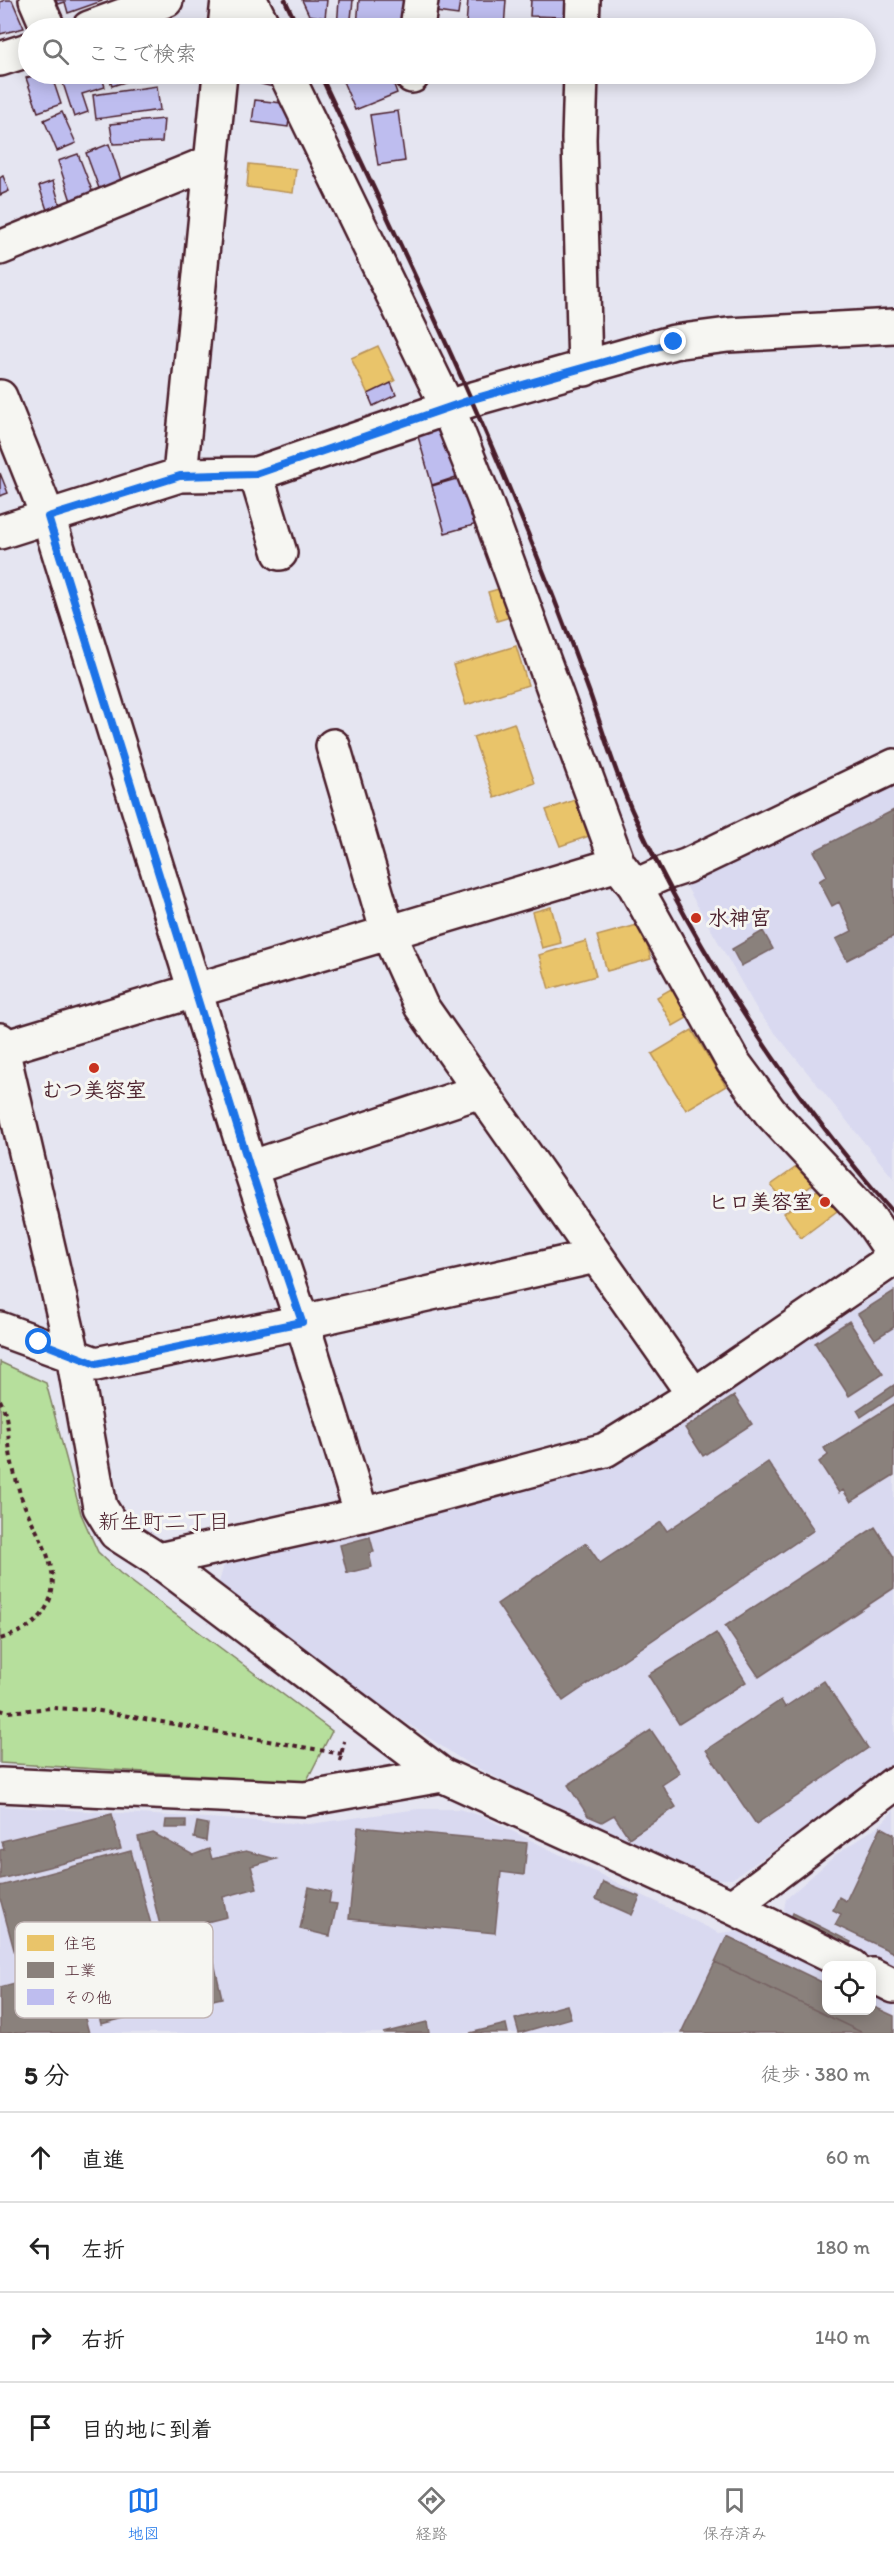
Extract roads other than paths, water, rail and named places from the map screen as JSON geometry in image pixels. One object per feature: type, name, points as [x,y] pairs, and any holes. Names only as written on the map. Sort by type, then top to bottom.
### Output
[{"type":"street","points":[[36,0],[44,18]]},
{"type":"street","points":[[116,18],[166,0]]},
{"type":"street","points":[[226,18],[228,0]]},
{"type":"street","points":[[249,0],[259,18]]},
{"type":"street","points":[[418,18],[421,0]]},
{"type":"street","points":[[582,18],[583,0]]},
{"type":"street","points":[[0,59],[18,53]]},
{"type":"street","points":[[180,476],[219,84]]},
{"type":"street","points":[[158,1560],[362,1515],[604,1450],[694,1395],[894,1256],[870,1219],[770,1112],[733,1062],[627,875],[448,408],[291,84]]},
{"type":"street","points":[[581,84],[579,139],[585,369]]},
{"type":"street","points":[[0,248],[210,162]]},
{"type":"street","points":[[0,532],[180,476],[256,474],[473,399],[674,342],[728,335],[894,326]]},
{"type":"street","points":[[0,397],[48,517],[250,1168],[302,1322],[362,1515]]},
{"type":"street","points":[[256,474],[280,553]]},
{"type":"street","points":[[333,746],[388,933],[421,1006],[694,1395]]},
{"type":"street","points":[[844,1961],[732,1907],[442,1775],[158,1560],[116,1533],[100,1507],[73,1355],[1,1046],[388,933],[627,875],[662,874],[686,866],[894,766]]},
{"type":"street","points":[[250,1168],[480,1091]]},
{"type":"street","points":[[0,1329],[96,1364],[302,1322],[596,1256]]},
{"type":"street","points":[[0,1785],[305,1799],[442,1775]]},
{"type":"street","points":[[732,1907],[881,1809],[894,1784]]},
{"type":"street","points":[[876,1977],[894,1986]]},
{"type":"railway","points":[[285,0],[293,18]]},
{"type":"railway","points":[[325,84],[421,289],[494,452],[564,623],[610,755],[634,815],[660,868],[718,972],[750,1023],[819,1121],[894,1213]]},
{"type":"place","name":"水神宮","points":[[696,918]]},
{"type":"place","name":"むつ美容室","points":[[94,1068]]},
{"type":"place","name":"ヒロ美容室","points":[[825,1202]]},
{"type":"district","name":"新生町二丁目","points":[[164,1521]]}]
